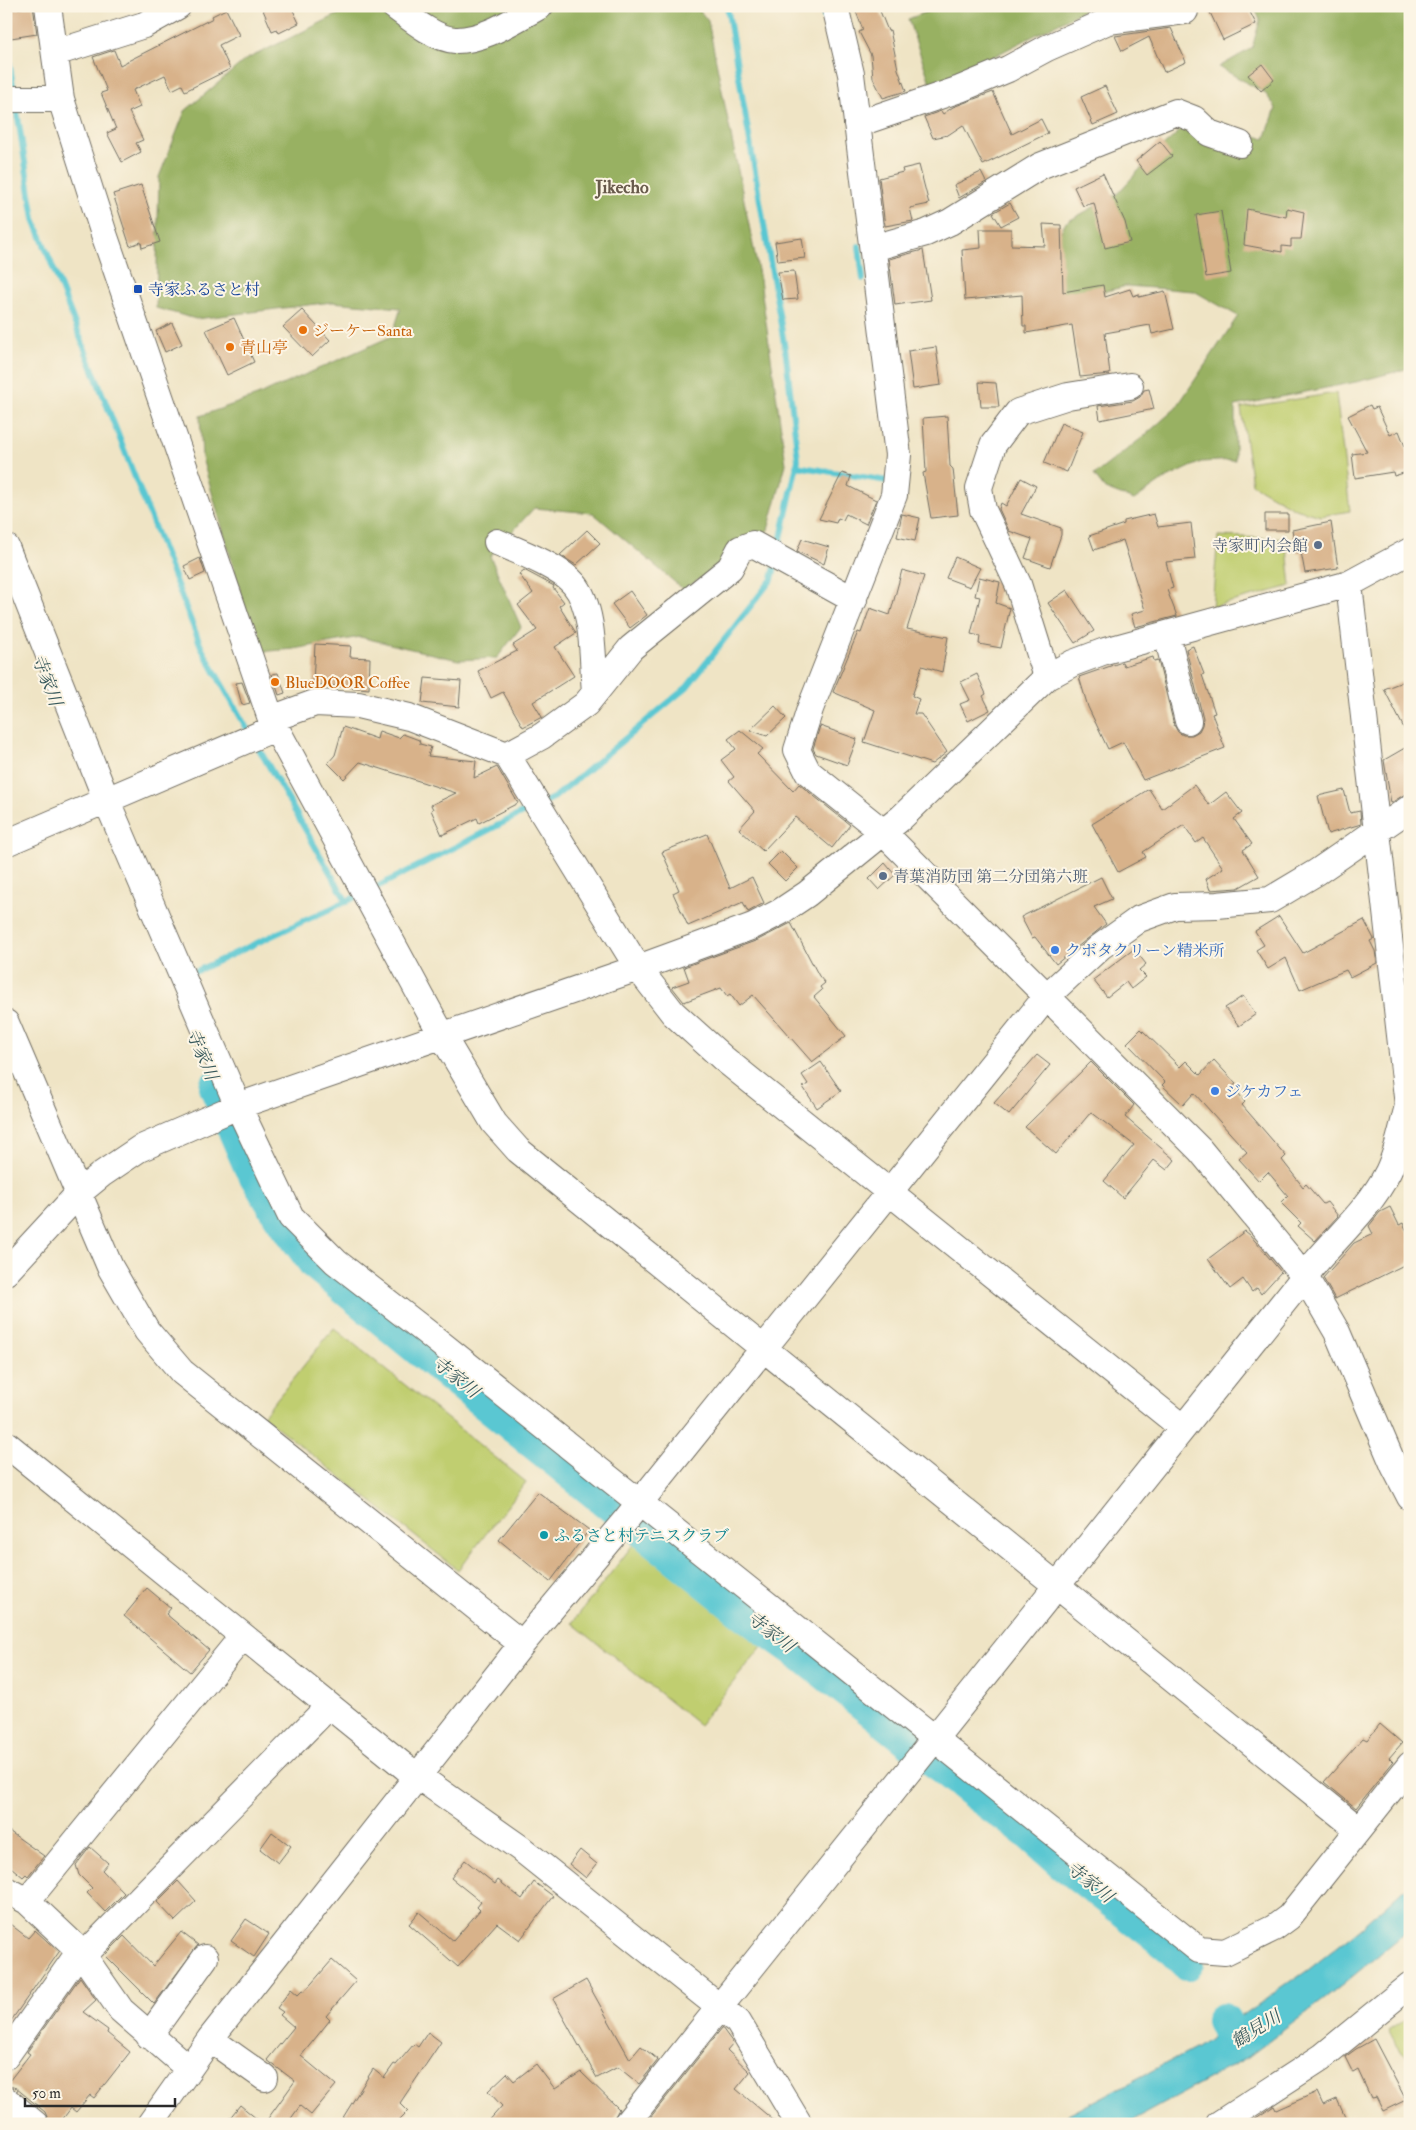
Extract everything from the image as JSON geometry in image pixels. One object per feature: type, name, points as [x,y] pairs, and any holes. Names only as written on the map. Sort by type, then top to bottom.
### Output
[{"type":"street","points":[[48,6],[61,98],[106,240],[274,724],[442,1037],[494,1123],[518,1150],[1358,1829]]},
{"type":"street","points":[[56,52],[144,25],[178,6]]},
{"type":"street","points":[[394,6],[427,30],[454,40],[481,36],[540,6]]},
{"type":"street","points":[[835,6],[851,74],[896,426],[898,462],[894,495],[810,709],[797,750],[808,772],[883,832],[1200,1150],[1305,1278],[1338,1332],[1394,1466],[1410,1496]]},
{"type":"street","points":[[857,124],[960,89],[1008,69],[1063,40],[1108,21],[1185,10]]},
{"type":"street","points":[[6,99],[61,98]]},
{"type":"street","points":[[873,248],[926,233],[950,222],[1040,166],[1176,112],[1194,119],[1209,133],[1240,144]]},
{"type":"street","points":[[1047,677],[1018,584],[984,510],[980,488],[993,445],[1018,412],[1068,396],[1130,386]]},
{"type":"street","points":[[497,542],[543,562],[574,584],[588,610],[595,692]]},
{"type":"street","points":[[507,755],[542,736],[586,704],[631,648],[730,568],[740,549],[753,544],[854,600]]},
{"type":"street","points":[[6,546],[106,799],[238,1106],[291,1217],[336,1262],[425,1330],[633,1511],[929,1747],[1199,1950],[1225,1952],[1274,1928],[1289,1917],[1410,1765]]},
{"type":"street","points":[[6,1272],[80,1192],[102,1174],[139,1149],[238,1106],[638,968],[753,926],[780,912],[807,894],[901,818],[1047,677],[1081,660],[1349,584],[1410,551]]},
{"type":"street","points":[[626,2124],[1183,1428],[1369,1199],[1387,1174],[1394,1159],[1408,1106],[1349,584]]},
{"type":"street","points":[[1167,635],[1188,721]]},
{"type":"street","points":[[6,843],[274,724],[315,703],[358,705],[409,717],[507,755],[638,968],[673,1013],[724,1059],[1183,1428]]},
{"type":"street","points":[[150,2124],[210,2039],[522,1644],[633,1511],[1047,996],[1100,947],[1139,920],[1175,906],[1225,905],[1270,900],[1289,890],[1410,808]]},
{"type":"street","points":[[6,1023],[115,1275],[148,1331],[182,1372],[522,1644]]},
{"type":"street","points":[[1369,1199],[1410,1170]]},
{"type":"street","points":[[6,1444],[418,1777],[520,1848],[703,1995],[721,2007],[738,2022],[799,2124]]},
{"type":"street","points":[[189,2069],[121,2010],[80,1951],[16,1895],[243,1636]]},
{"type":"street","points":[[6,2056],[80,1951],[90,1949],[329,1706]]},
{"type":"street","points":[[149,2036],[205,1958]]},
{"type":"street","points":[[1219,2124],[1322,2057],[1410,1986]]},
{"type":"street","points":[[210,2039],[265,2078]]},
{"type":"street","points":[[6,2100],[35,2124]]},
{"type":"green space","points":[[355,6],[696,6],[708,21],[760,280],[786,464],[768,530],[684,590],[593,513],[534,508],[490,556],[521,627],[497,658],[458,660],[360,637],[294,649],[258,652],[202,458],[200,416],[257,396],[392,336],[401,308],[332,302],[196,319],[156,308],[159,177],[185,111],[245,60]]},
{"type":"green space","points":[[943,6],[1092,6],[932,88],[908,19]]},
{"type":"green space","points":[[1254,6],[1410,6],[1410,368],[1356,382],[1235,406],[1235,460],[1201,462],[1163,480],[1134,500],[1105,489],[1094,475],[1143,437],[1176,408],[1238,316],[1194,291],[1127,286],[1056,303],[1047,261],[1065,223],[1117,194],[1152,156],[1182,129],[1227,127],[1265,139],[1276,108],[1265,93],[1219,67],[1252,48],[1260,20]]},
{"type":"green space","points":[[1336,393],[1350,511],[1321,516],[1295,509],[1252,484],[1241,408]]},
{"type":"green space","points":[[1218,536],[1286,539],[1291,586],[1212,607]]},
{"type":"green space","points":[[334,1328],[526,1482],[458,1570],[263,1416]]},
{"type":"green space","points":[[635,1542],[763,1645],[699,1725],[572,1623]]},
{"type":"green space","points":[[1410,2016],[1410,2063],[1388,2031]]},
{"type":"water","name":"鶴見川","points":[[1410,1883],[1410,1929],[1330,1995],[1248,2057],[1126,2124],[1051,2124],[1197,2047],[1308,1970],[1361,1928]]},
{"type":"building","points":[[33,6],[37,34],[11,38],[6,10]]},
{"type":"building","points":[[272,6],[291,6],[299,23],[279,33],[277,29],[272,31],[263,10]]},
{"type":"building","points":[[854,6],[878,6],[888,31],[890,30],[898,69],[906,91],[883,98],[873,78],[871,55],[859,32],[863,30]]},
{"type":"building","points":[[1207,6],[1247,6],[1256,24],[1223,40]]},
{"type":"building","points":[[226,9],[239,35],[219,45],[230,69],[185,91],[182,85],[172,90],[165,75],[133,90],[140,107],[129,112],[143,140],[136,143],[141,152],[122,162],[107,133],[116,129],[101,93],[107,91],[93,57],[114,50],[120,65],[213,18],[212,16]]},
{"type":"building","points":[[1171,28],[1186,62],[1164,72],[1149,37],[1122,51],[1115,36]]},
{"type":"building","points":[[1262,64],[1274,80],[1261,91],[1248,75]]},
{"type":"building","points":[[1105,86],[1118,114],[1093,125],[1081,97]]},
{"type":"building","points":[[993,92],[1012,134],[1041,119],[1048,133],[983,165],[963,125],[948,135],[933,138],[924,117],[941,111],[943,114],[953,107]]},
{"type":"building","points":[[1160,141],[1172,156],[1147,175],[1136,161]]},
{"type":"building","points":[[919,165],[929,204],[910,208],[913,221],[885,226],[879,178],[903,172],[902,169]]},
{"type":"building","points":[[981,172],[986,182],[959,198],[954,185]]},
{"type":"building","points":[[1103,173],[1125,222],[1130,242],[1105,248],[1094,203],[1083,206],[1074,187]]},
{"type":"building","points":[[141,185],[160,242],[142,248],[141,242],[130,246],[113,194]]},
{"type":"building","points":[[1010,203],[1018,217],[1001,226],[993,213]]},
{"type":"building","points":[[1287,208],[1304,212],[1301,239],[1291,239],[1291,247],[1282,246],[1282,252],[1244,245],[1247,209],[1286,217]]},
{"type":"building","points":[[1221,211],[1231,273],[1206,277],[1196,215]]},
{"type":"building","points":[[1043,224],[1061,225],[1063,292],[1103,285],[1105,297],[1130,289],[1133,296],[1139,294],[1139,297],[1165,291],[1174,329],[1152,334],[1150,325],[1105,333],[1110,374],[1080,377],[1072,325],[1026,333],[1026,326],[1023,326],[1022,295],[965,300],[962,250],[981,248],[980,229],[1011,229],[1011,245],[1045,246]]},
{"type":"building","points":[[802,238],[805,258],[778,261],[775,242]]},
{"type":"building","points":[[923,250],[931,300],[895,305],[889,259]]},
{"type":"building","points":[[794,271],[798,299],[783,300],[778,272]]},
{"type":"building","points":[[302,310],[330,340],[312,357],[283,327]]},
{"type":"building","points":[[234,318],[254,362],[227,375],[206,330]]},
{"type":"building","points":[[172,323],[182,344],[165,352],[156,331]]},
{"type":"building","points":[[936,347],[941,385],[913,389],[908,351]]},
{"type":"building","points":[[979,382],[996,383],[999,407],[981,407]]},
{"type":"building","points":[[1149,389],[1154,409],[1100,420],[1098,406],[1133,401],[1140,397],[1144,390]]},
{"type":"building","points":[[1370,405],[1372,409],[1377,407],[1390,435],[1399,431],[1410,459],[1410,471],[1394,476],[1393,472],[1355,478],[1352,454],[1367,452],[1348,416]]},
{"type":"building","points":[[947,416],[950,466],[953,469],[958,515],[931,518],[923,473],[926,472],[923,418]]},
{"type":"building","points":[[1061,423],[1083,432],[1067,472],[1044,463]]},
{"type":"building","points":[[842,473],[851,476],[848,486],[876,500],[866,524],[846,514],[843,520],[838,518],[836,523],[819,519]]},
{"type":"building","points":[[1021,478],[1036,486],[1021,514],[1061,528],[1061,535],[1050,567],[1025,558],[1032,539],[1009,531],[999,509],[1001,503],[1006,506]]},
{"type":"building","points":[[902,514],[920,518],[915,541],[897,537]]},
{"type":"building","points":[[1154,514],[1158,527],[1191,523],[1195,559],[1166,562],[1173,588],[1167,590],[1177,616],[1135,627],[1131,614],[1145,610],[1123,540],[1094,550],[1089,536],[1124,524],[1124,521]]},
{"type":"building","points":[[1265,514],[1288,514],[1288,530],[1265,530]]},
{"type":"building","points":[[1331,522],[1338,568],[1305,573],[1301,552],[1297,553],[1292,530]]},
{"type":"building","points":[[587,530],[600,543],[576,565],[560,555]]},
{"type":"building","points":[[802,539],[829,547],[824,564],[797,551]]},
{"type":"building","points":[[955,557],[980,568],[970,587],[946,578]]},
{"type":"building","points":[[200,558],[205,573],[190,580],[184,566]]},
{"type":"building","points":[[524,570],[554,586],[553,588],[564,602],[559,606],[576,633],[555,647],[574,676],[533,702],[542,717],[523,727],[503,692],[491,698],[478,671],[517,651],[513,645],[537,630],[518,605],[533,593],[519,574]]},
{"type":"building","points":[[902,570],[924,576],[907,629],[948,637],[942,672],[922,666],[912,696],[919,699],[914,714],[921,714],[947,752],[932,764],[864,742],[875,710],[833,692],[858,632],[861,633],[870,608],[890,615]]},
{"type":"building","points":[[979,577],[1000,582],[996,603],[1010,608],[1001,648],[979,644],[980,636],[971,634],[980,597],[975,596]]},
{"type":"building","points":[[1067,590],[1094,631],[1075,643],[1048,603]]},
{"type":"building","points":[[630,591],[647,615],[630,628],[612,604]]},
{"type":"building","points":[[315,644],[351,646],[350,657],[370,658],[369,689],[313,684]]},
{"type":"building","points":[[1193,646],[1204,674],[1202,675],[1215,713],[1212,714],[1225,748],[1143,780],[1123,742],[1108,749],[1088,707],[1079,677],[1122,662],[1124,666],[1153,657],[1154,661],[1158,660],[1174,725],[1178,732],[1183,735],[1192,735],[1199,731],[1203,718],[1186,649]]},
{"type":"building","points":[[278,673],[285,693],[279,695],[272,674]]},
{"type":"building","points":[[977,674],[986,694],[983,696],[990,710],[968,721],[960,704],[970,700],[961,682]]},
{"type":"building","points":[[425,678],[461,681],[459,707],[422,703]]},
{"type":"building","points":[[1410,679],[1410,740],[1384,689]]},
{"type":"building","points":[[242,682],[250,703],[242,705],[236,683]]},
{"type":"building","points":[[775,706],[786,718],[767,736],[750,730]]},
{"type":"building","points":[[820,726],[857,739],[847,765],[816,754],[813,749]]},
{"type":"building","points":[[343,727],[377,739],[379,731],[399,738],[403,734],[419,740],[420,744],[431,747],[428,756],[476,761],[474,778],[497,767],[518,803],[479,823],[477,818],[442,835],[431,810],[433,809],[431,805],[456,793],[360,762],[344,779],[328,763],[335,755]]},
{"type":"building","points":[[740,730],[763,749],[757,754],[793,791],[799,784],[850,825],[832,848],[795,817],[763,851],[739,829],[755,811],[729,781],[734,777],[721,760],[736,749],[728,739]]},
{"type":"building","points":[[1410,745],[1410,791],[1391,803],[1384,760]]},
{"type":"building","points":[[1194,785],[1209,805],[1226,792],[1242,813],[1234,819],[1252,844],[1243,850],[1259,876],[1238,888],[1210,890],[1206,879],[1223,868],[1203,838],[1196,843],[1184,825],[1143,852],[1146,857],[1118,872],[1092,824],[1149,789],[1162,809]]},
{"type":"building","points":[[1344,790],[1350,813],[1360,811],[1361,824],[1328,834],[1318,796]]},
{"type":"building","points":[[707,834],[730,888],[752,877],[764,903],[748,912],[743,902],[688,926],[673,893],[679,890],[662,852]]},
{"type":"building","points":[[781,851],[798,868],[785,881],[768,864]]},
{"type":"building","points":[[885,863],[895,875],[879,890],[869,879]]},
{"type":"building","points":[[1101,877],[1112,899],[1094,907],[1106,924],[1056,964],[1035,937],[1032,938],[1021,917]]},
{"type":"building","points":[[1279,916],[1303,953],[1364,920],[1374,939],[1370,941],[1375,951],[1377,963],[1350,977],[1346,970],[1300,990],[1286,958],[1268,969],[1256,950],[1264,945],[1255,931]]},
{"type":"building","points":[[791,923],[819,976],[825,983],[820,987],[822,990],[814,997],[846,1036],[812,1062],[753,995],[739,1006],[730,994],[727,996],[721,988],[684,1002],[672,987],[689,981],[684,967],[758,940]]},
{"type":"building","points":[[1134,949],[1146,964],[1139,970],[1146,977],[1131,989],[1126,982],[1107,997],[1093,980]]},
{"type":"building","points":[[1243,996],[1256,1014],[1239,1026],[1225,1008]]},
{"type":"building","points":[[1141,1029],[1180,1067],[1186,1061],[1200,1075],[1214,1060],[1236,1084],[1233,1086],[1245,1102],[1242,1105],[1286,1156],[1282,1160],[1303,1187],[1306,1184],[1323,1204],[1327,1202],[1338,1216],[1315,1241],[1298,1226],[1301,1223],[1281,1203],[1288,1196],[1268,1172],[1259,1181],[1239,1159],[1247,1152],[1194,1093],[1183,1105],[1162,1085],[1165,1082],[1127,1043]]},
{"type":"building","points":[[1037,1055],[1050,1065],[1009,1115],[994,1103]]},
{"type":"building","points":[[821,1062],[841,1091],[817,1108],[803,1087],[808,1084],[802,1075]]},
{"type":"building","points":[[1091,1062],[1134,1105],[1125,1117],[1175,1160],[1167,1170],[1154,1160],[1123,1198],[1104,1181],[1134,1145],[1091,1112],[1056,1154],[1025,1127]]},
{"type":"building","points":[[1390,1207],[1399,1225],[1403,1223],[1410,1238],[1410,1262],[1335,1299],[1323,1278],[1354,1243],[1373,1234],[1369,1226],[1380,1212]]},
{"type":"building","points":[[1245,1231],[1281,1272],[1261,1294],[1257,1288],[1252,1292],[1243,1279],[1230,1289],[1208,1259]]},
{"type":"building","name":"ふるさと村テニスクラブ","points":[[538,1492],[589,1530],[550,1582],[499,1540]]},
{"type":"building","points":[[147,1588],[171,1608],[166,1614],[209,1650],[190,1672],[124,1616]]},
{"type":"building","points":[[1380,1724],[1402,1743],[1389,1758],[1393,1762],[1356,1808],[1324,1782],[1363,1738],[1367,1740]]},
{"type":"building","points":[[6,1829],[44,1856],[28,1876],[26,1874],[23,1877],[6,1863]]},
{"type":"building","points":[[272,1832],[291,1846],[278,1863],[260,1849]]},
{"type":"building","points":[[90,1847],[108,1863],[102,1870],[124,1893],[105,1912],[87,1893],[92,1888],[79,1875],[76,1865]]},
{"type":"building","points":[[580,1850],[597,1864],[586,1878],[569,1864]]},
{"type":"building","points":[[465,1860],[495,1884],[498,1880],[522,1899],[534,1882],[553,1896],[520,1940],[497,1923],[458,1967],[409,1924],[419,1912],[453,1941],[480,1910],[477,1907],[481,1902],[451,1878]]},
{"type":"building","points":[[178,1881],[196,1901],[175,1921],[157,1902]]},
{"type":"building","points":[[246,1919],[269,1934],[254,1957],[231,1941]]},
{"type":"building","points":[[6,1921],[28,1938],[35,1930],[59,1952],[6,2028]]},
{"type":"building","points":[[181,1932],[198,1945],[154,2004],[105,1955],[124,1936],[153,1966]]},
{"type":"building","points":[[332,1960],[356,1981],[326,2016],[330,2020],[301,2056],[336,2085],[311,2115],[300,2106],[287,2124],[264,2124],[295,2081],[267,2060],[294,2027],[280,2015],[283,2012],[277,2008],[291,1989],[298,1995],[303,1990],[305,1991]]},
{"type":"building","points":[[80,1977],[96,2000],[83,2012],[108,2030],[107,2033],[130,2052],[94,2098],[90,2095],[76,2112],[71,2108],[59,2124],[50,2124],[45,2112],[16,2088],[6,2085],[30,2054],[27,2052]]},
{"type":"building","points":[[586,1980],[630,2059],[641,2046],[658,2060],[639,2084],[618,2067],[597,2078],[553,1999]]},
{"type":"building","points":[[722,2028],[733,2043],[727,2050],[750,2072],[736,2089],[778,2124],[645,2124]]},
{"type":"building","points":[[428,2032],[441,2042],[400,2103],[408,2111],[395,2124],[339,2124],[373,2069],[384,2078],[394,2064],[396,2065],[414,2044],[418,2047]]},
{"type":"building","points":[[1374,2039],[1406,2100],[1383,2111],[1376,2097],[1371,2098],[1358,2070],[1353,2073],[1345,2057]]},
{"type":"building","points":[[536,2064],[555,2089],[581,2072],[619,2109],[611,2124],[486,2124],[502,2106],[488,2091],[507,2073],[514,2081]]},
{"type":"building","points":[[1317,2092],[1323,2105],[1337,2099],[1348,2124],[1247,2124],[1274,2106],[1276,2110]]},
{"type":"building","points":[[240,2105],[263,2124],[225,2124]]},
{"type":"waterway","points":[[727,6],[786,355],[798,460],[778,552]]},
{"type":"waterway","points":[[821,6],[825,19]]},
{"type":"waterway","points":[[6,42],[14,92]]},
{"type":"waterway","points":[[16,105],[34,219],[202,649],[250,734]]},
{"type":"waterway","points":[[859,246],[863,279]]},
{"type":"waterway","points":[[796,466],[887,480]]},
{"type":"waterway","points":[[543,803],[555,797],[687,687],[772,579],[776,562]]},
{"type":"waterway","points":[[255,742],[347,902]]},
{"type":"waterway","points":[[371,890],[534,807]]},
{"type":"waterway","points":[[188,975],[360,895]]},
{"type":"waterway","name":"寺家川","points":[[217,1087],[251,1166],[280,1214],[316,1263],[756,1621],[803,1654],[970,1788],[1028,1831],[1062,1861],[1170,1945],[1187,1962]]},
{"type":"waterway","name":"寺家川","points":[[1223,2021],[1236,2042]]},
{"type":"place","name":"寺家ふるさと村","points":[[138,289]]},
{"type":"place","name":"ジーケーSanta","points":[[303,330]]},
{"type":"place","name":"青山亭","points":[[230,347]]},
{"type":"place","name":"寺家町内会館","points":[[1318,545]]},
{"type":"place","name":"BlueDOOR Coffee","points":[[275,682]]},
{"type":"place","name":"青葉消防団 第二分団第六班","points":[[883,876]]},
{"type":"place","name":"クボタクリーン精米所","points":[[1055,950]]},
{"type":"place","name":"ジケカフェ","points":[[1215,1091]]},
{"type":"place","name":"ふるさと村テニスクラブ","points":[[544,1535]]},
{"type":"district","name":"Jikecho","points":[[622,187]]}]
